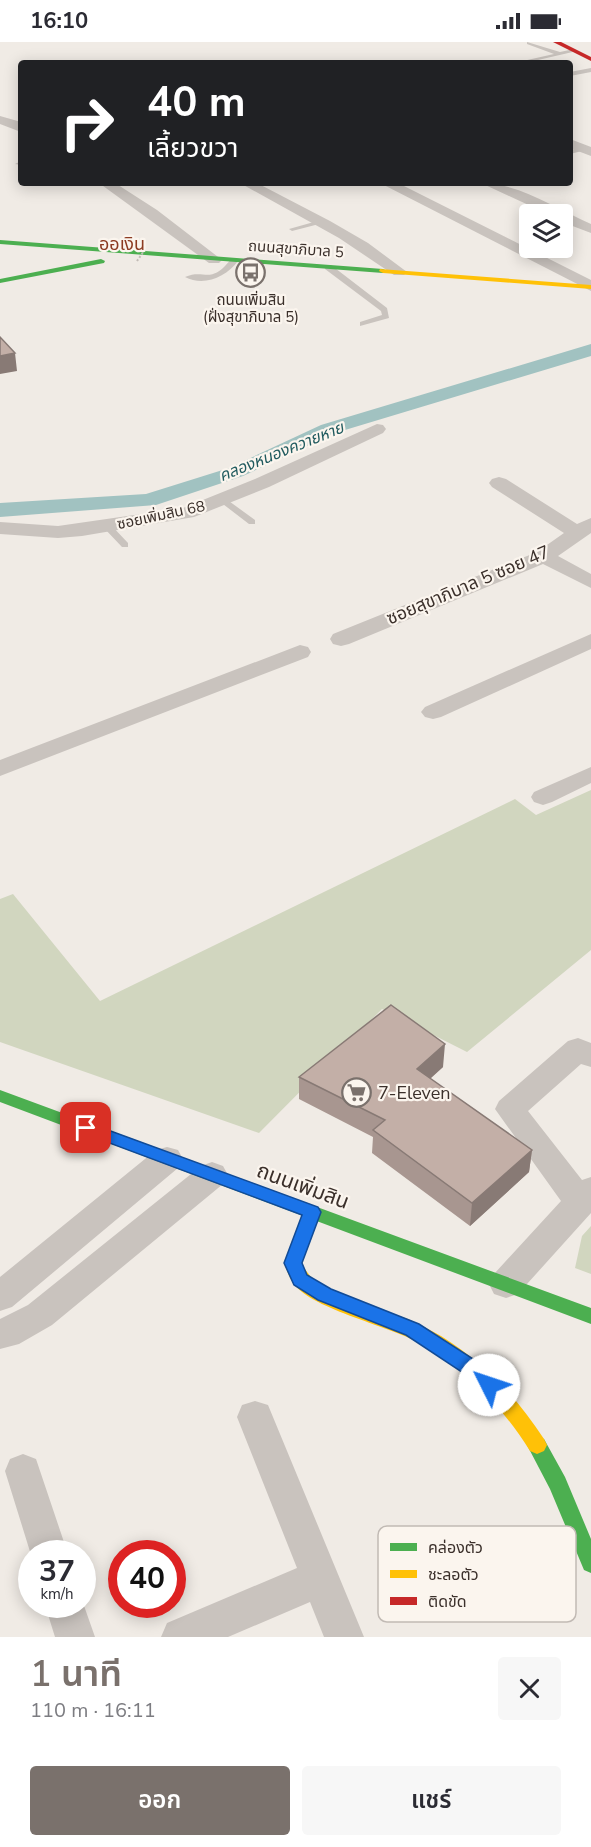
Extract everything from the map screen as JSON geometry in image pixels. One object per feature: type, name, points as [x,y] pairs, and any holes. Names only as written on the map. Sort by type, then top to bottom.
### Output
[{"type":"street","points":[[558,48],[574,51],[591,59]]},
{"type":"street","points":[[0,119],[18,114]]},
{"type":"street","points":[[0,119],[18,126]]},
{"type":"street","points":[[573,144],[588,150]]},
{"type":"street","points":[[111,186],[152,213],[214,260]]},
{"type":"street","points":[[253,186],[321,222],[380,257],[399,272]]},
{"type":"street","points":[[393,186],[591,286]]},
{"type":"street","points":[[495,186],[536,204]]},
{"type":"street","points":[[573,221],[591,229]]},
{"type":"street","name":"ถนนสุขาภิบาล 5","points":[[0,242],[214,260],[591,286]]},
{"type":"street","points":[[0,281],[139,254]]},
{"type":"street","name":"ซอยเพิ่มสิน 68","points":[[0,528],[58,532],[187,513],[262,483],[377,429]]},
{"type":"street","points":[[499,483],[584,528]]},
{"type":"street","name":"ซอยสุขาภิบาล 5 ซอย 47","points":[[341,639],[544,556],[584,528]]},
{"type":"street","points":[[544,556],[591,582]]},
{"type":"street","points":[[433,712],[591,641]]},
{"type":"street","points":[[0,768],[300,652]]},
{"type":"street","points":[[543,797],[591,774]]},
{"type":"street","points":[[506,1284],[586,1196],[510,1110],[578,1049],[591,1056]]},
{"type":"street","name":"ถนนเพิ่มสิน","points":[[0,1096],[591,1316]]},
{"type":"street","points":[[0,1298],[167,1159]]},
{"type":"street","points":[[0,1334],[7,1333],[40,1315],[213,1175]]},
{"type":"street","points":[[312,1212],[293,1263],[300,1280],[324,1294],[412,1329],[482,1378],[531,1432],[573,1517],[591,1563]]},
{"type":"street","points":[[255,1417],[344,1637]]},
{"type":"street","points":[[23,1471],[45,1540]]},
{"type":"street","points":[[181,1637],[320,1578]]},
{"type":"street","points":[[69,1618],[75,1637]]},
{"type":"lane","points":[[530,43],[558,48]]},
{"type":"lane","points":[[525,60],[558,48]]},
{"type":"lane","points":[[573,73],[591,70]]},
{"type":"lane","points":[[573,152],[588,150]]},
{"type":"lane","points":[[292,229],[321,222]]},
{"type":"lane","points":[[189,277],[214,278],[223,275],[234,261]]},
{"type":"lane","points":[[328,267],[384,310],[386,316],[363,324]]},
{"type":"lane","points":[[222,499],[252,522]]},
{"type":"lane","points":[[107,526],[125,545]]},
{"type":"green space","points":[[591,790],[591,950],[467,1052],[382,1009],[259,1133],[0,1042],[0,899],[13,894],[100,1001],[515,799],[536,815]]},
{"type":"green space","points":[[591,1226],[591,1274],[575,1268],[582,1236]]},
{"type":"building","points":[[0,337],[15,353],[0,356]]},
{"type":"building","points":[[391,1005],[445,1044],[417,1069],[532,1150],[472,1203],[373,1130],[385,1120],[299,1077]]},
{"type":"waterway","name":"คลองหนองควายหาย","points":[[0,510],[148,500],[236,472],[328,429],[591,350]]},
{"type":"traffic: fast","points":[[0,242],[383,271]]},
{"type":"traffic: fast","points":[[0,281],[101,261]]},
{"type":"traffic: fast","points":[[0,1096],[591,1316]]},
{"type":"traffic: fast","points":[[537,1445],[558,1484],[576,1526]]},
{"type":"traffic: fast","points":[[576,1527],[591,1563]]},
{"type":"traffic: slow","points":[[383,271],[591,287]]},
{"type":"traffic: slow","points":[[312,1212],[293,1263],[301,1280],[324,1296],[414,1330],[451,1352],[499,1394],[537,1445]]},
{"type":"traffic: jam","points":[[556,42],[591,59]]},
{"type":"place","name":"ถนนเพิ่มสิน (ฝั่งสุขาภิบาล 5)","points":[[251,273]]},
{"type":"place","name":"7-Eleven","points":[[357,1093]]},
{"type":"district","name":"ออเงิน","points":[[122,244]]},
{"type":"route","points":[[86,1128],[312,1212],[293,1263],[300,1280],[324,1294],[412,1329],[474,1370],[489,1385]]}]
